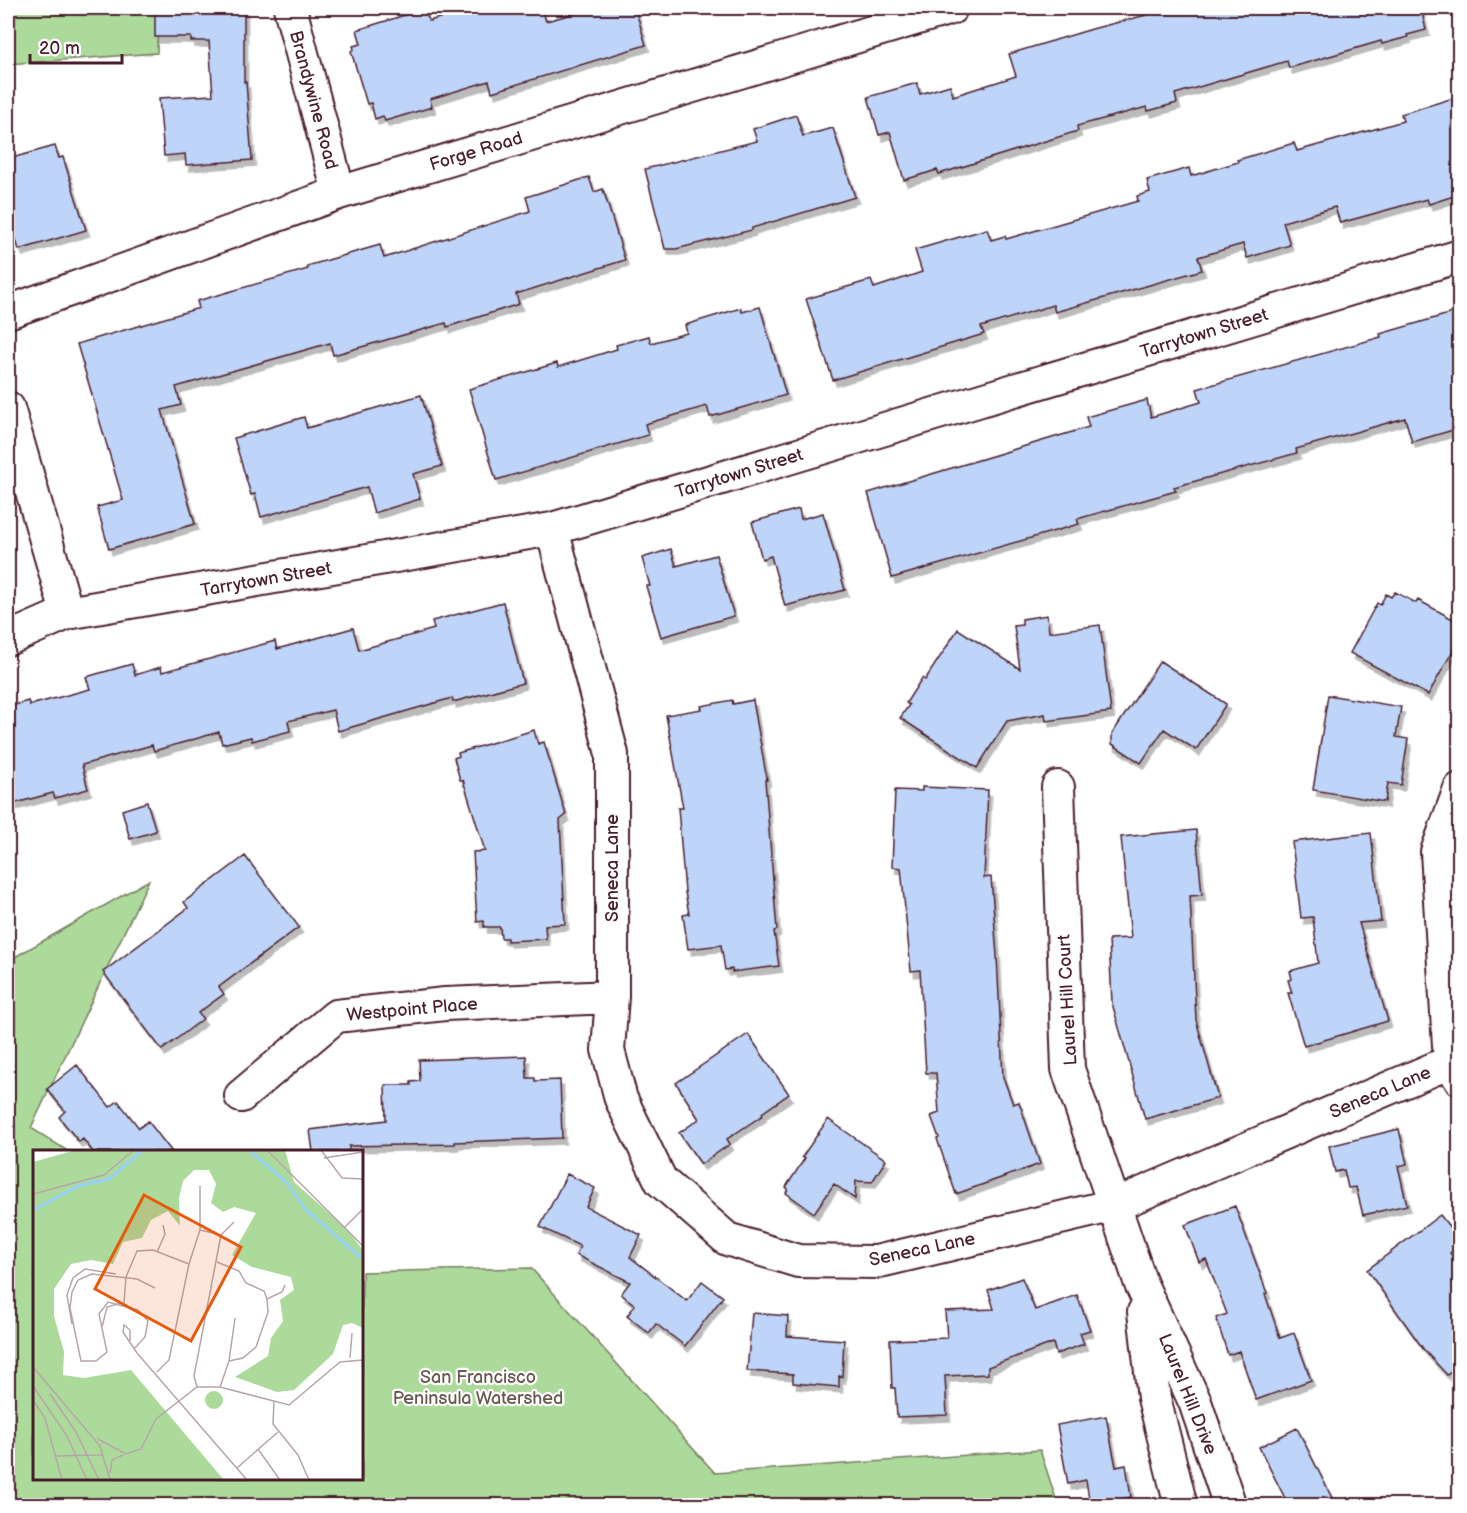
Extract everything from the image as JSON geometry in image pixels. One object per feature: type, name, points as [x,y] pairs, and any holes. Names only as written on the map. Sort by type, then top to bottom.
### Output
[{"type":"street","name":"Brandywine Road","points":[[290,8],[339,193]]},
{"type":"street","name":"Forge Road","points":[[8,312],[339,193],[951,8]]},
{"type":"street","name":"Tarrytown Street","points":[[8,639],[67,613],[552,529],[1460,256]]},
{"type":"street","points":[[8,408],[67,613]]},
{"type":"street","name":"Seneca Lane","points":[[552,529],[612,754],[612,997],[608,1050],[621,1099],[661,1181],[727,1239],[798,1261],[876,1262],[1115,1205],[1455,1070]]},
{"type":"street","name":"Laurel Hill Court","points":[[1058,787],[1068,1069],[1115,1205]]},
{"type":"street","points":[[1455,1070],[1437,852],[1460,789]]},
{"type":"street","name":"Westpoint Place","points":[[242,1096],[336,1016],[445,1004],[612,997]]},
{"type":"street","name":"Laurel Hill Drive","points":[[1115,1205],[1141,1284],[1195,1402],[1230,1506]]},
{"type":"street","name":"Laurel Hill Drive","points":[[1141,1284],[1154,1398],[1181,1506]]},
{"type":"green space","points":[[8,8],[158,8],[157,53],[8,64]]},
{"type":"green space","name":"San Francisco Peninsula Watershed","points":[[149,880],[31,1128],[66,1150],[33,1150],[33,1480],[363,1480],[363,1272],[531,1268],[715,1473],[1040,1450],[1058,1505],[8,1505],[8,961]]},
{"type":"building","points":[[155,8],[244,8],[244,82],[246,82],[252,160],[186,165],[185,154],[164,156],[159,98],[213,95],[209,41],[191,41],[191,37],[155,37]]},
{"type":"building","points":[[473,8],[541,8],[546,21],[595,8],[635,8],[646,45],[492,92],[489,81],[430,99],[432,107],[385,121],[383,116],[375,119],[371,103],[367,104],[351,51],[354,49],[353,46],[361,44],[357,30],[424,9],[429,21]]},
{"type":"building","points":[[1173,8],[1421,8],[1426,30],[1407,35],[1408,37],[1382,44],[1381,41],[1289,68],[1287,61],[1175,94],[1177,103],[1148,111],[1147,107],[1077,126],[1078,131],[939,174],[937,170],[904,180],[890,132],[879,135],[868,97],[917,83],[920,94],[950,85],[953,96],[1016,76],[1009,54]]},
{"type":"building","points":[[1460,96],[1460,194],[1429,204],[1427,199],[1340,223],[1335,207],[1283,222],[1290,245],[1247,258],[1243,244],[1198,257],[1202,270],[1055,312],[1053,305],[981,327],[984,334],[833,380],[806,299],[871,280],[874,288],[922,272],[915,250],[987,229],[991,240],[1005,236],[1006,239],[1138,201],[1137,196],[1150,192],[1147,180],[1189,168],[1191,176],[1294,143],[1297,151],[1403,121],[1401,114]]},
{"type":"building","points":[[796,115],[803,136],[833,128],[855,197],[752,228],[752,230],[676,249],[665,249],[645,169],[757,141],[753,129]]},
{"type":"building","points":[[55,146],[59,158],[63,157],[86,230],[19,250],[8,212],[14,210],[8,188],[8,159]]},
{"type":"building","points":[[589,177],[594,192],[603,189],[625,260],[516,294],[519,304],[447,327],[446,323],[333,355],[330,343],[176,387],[181,405],[162,410],[195,524],[109,549],[97,507],[123,500],[77,344],[199,308],[197,301],[308,269],[307,266],[380,245],[384,258],[530,211],[526,197]]},
{"type":"building","points":[[760,307],[786,395],[710,417],[707,406],[645,424],[648,435],[496,480],[469,389],[557,363],[558,367],[617,349],[616,345],[649,336],[651,343],[687,333],[685,325],[741,308],[742,312]]},
{"type":"building","points":[[1452,313],[1460,338],[1460,428],[1412,442],[1405,418],[1296,449],[1297,453],[1174,487],[1176,491],[1077,519],[1079,524],[892,578],[868,493],[1089,427],[1086,417],[1147,400],[1151,417],[1201,402],[1197,389],[1381,337],[1380,334]]},
{"type":"building","points":[[421,395],[442,466],[413,474],[420,499],[374,513],[367,487],[261,517],[255,494],[251,495],[234,438],[304,417],[307,428]]},
{"type":"building","points":[[799,509],[801,519],[823,513],[845,590],[785,606],[771,556],[762,559],[752,522]]},
{"type":"building","points":[[671,549],[676,566],[716,555],[734,616],[661,637],[646,586],[650,586],[642,558]]},
{"type":"building","points":[[1395,592],[1416,603],[1418,600],[1460,623],[1460,638],[1428,695],[1350,653],[1377,603],[1380,605],[1386,594],[1391,597]]},
{"type":"building","points":[[503,602],[523,683],[453,702],[452,698],[338,731],[333,710],[288,721],[290,731],[252,741],[251,737],[222,744],[219,732],[154,751],[152,745],[82,765],[88,789],[55,798],[53,793],[12,804],[8,788],[8,707],[28,701],[30,705],[90,689],[86,677],[132,664],[135,675],[161,667],[162,672],[275,641],[277,649],[353,628],[359,650],[434,629],[432,621]]},
{"type":"building","points":[[1047,615],[1049,632],[1100,625],[1111,712],[1046,721],[1045,714],[1007,721],[977,768],[900,718],[909,705],[906,703],[922,678],[925,680],[958,629],[1020,669],[1014,626],[1022,625],[1022,619]]},
{"type":"building","points":[[1160,661],[1226,704],[1196,750],[1164,729],[1141,763],[1112,744],[1112,734]]},
{"type":"building","points":[[1328,695],[1401,707],[1396,737],[1408,739],[1401,785],[1388,783],[1385,802],[1313,790]]},
{"type":"building","points":[[732,700],[733,704],[753,700],[767,780],[765,780],[777,930],[774,931],[779,966],[732,972],[732,969],[725,970],[721,945],[688,949],[683,915],[689,914],[678,808],[683,808],[666,715],[702,709],[701,706]]},
{"type":"building","points":[[534,730],[538,744],[544,742],[566,815],[560,820],[565,924],[545,925],[546,939],[507,941],[507,938],[501,938],[500,927],[484,927],[484,921],[477,922],[473,852],[485,851],[454,758],[459,756],[458,753]]},
{"type":"building","points":[[922,787],[988,790],[984,878],[991,877],[1003,1077],[1013,1104],[1019,1102],[1040,1164],[956,1194],[931,1116],[939,1113],[936,1073],[926,1073],[920,970],[911,971],[901,868],[892,867],[895,790],[922,791]]},
{"type":"building","points":[[147,802],[156,831],[130,839],[122,810]]},
{"type":"building","points":[[1196,830],[1202,895],[1190,896],[1196,1020],[1218,1098],[1145,1119],[1112,1003],[1109,939],[1131,938],[1121,837]]},
{"type":"building","points":[[1371,833],[1381,921],[1359,923],[1388,1021],[1304,1046],[1288,993],[1292,993],[1288,980],[1292,979],[1290,971],[1318,963],[1313,917],[1301,918],[1292,842]]},
{"type":"building","points":[[245,856],[299,927],[219,987],[224,994],[198,1013],[203,1019],[162,1050],[103,972],[188,908],[184,902]]},
{"type":"building","points":[[748,1034],[789,1094],[727,1139],[730,1144],[701,1164],[679,1133],[699,1119],[676,1083]]},
{"type":"building","points":[[526,1056],[527,1078],[535,1078],[535,1081],[560,1080],[562,1138],[455,1142],[455,1144],[349,1146],[349,1150],[313,1150],[310,1130],[386,1120],[385,1085],[411,1085],[411,1082],[420,1081],[419,1060]]},
{"type":"building","points":[[77,1065],[110,1107],[118,1101],[139,1128],[148,1121],[170,1150],[91,1150],[83,1139],[79,1142],[59,1117],[65,1111],[47,1089]]},
{"type":"building","points":[[828,1119],[886,1160],[872,1182],[856,1181],[855,1199],[834,1184],[814,1213],[786,1193],[788,1189],[786,1187],[805,1158],[802,1157]]},
{"type":"building","points":[[1399,1129],[1407,1164],[1398,1166],[1407,1205],[1363,1215],[1356,1187],[1348,1188],[1344,1170],[1335,1172],[1329,1146]]},
{"type":"building","points":[[567,1174],[595,1188],[586,1207],[641,1235],[630,1257],[687,1301],[702,1281],[723,1297],[685,1346],[656,1324],[649,1333],[627,1316],[635,1305],[621,1294],[630,1282],[576,1255],[580,1246],[540,1227]]},
{"type":"building","points":[[1235,1206],[1267,1293],[1265,1294],[1280,1338],[1294,1333],[1311,1380],[1256,1400],[1239,1351],[1228,1355],[1216,1318],[1227,1314],[1206,1259],[1199,1262],[1185,1225]]},
{"type":"building","points":[[1440,1215],[1460,1240],[1460,1245],[1450,1253],[1460,1266],[1460,1364],[1447,1375],[1424,1350],[1367,1270]]},
{"type":"building","points":[[1022,1278],[1035,1310],[1077,1295],[1090,1330],[1080,1333],[1084,1344],[1056,1354],[1053,1343],[988,1367],[988,1374],[945,1376],[947,1415],[897,1417],[895,1388],[892,1388],[890,1340],[947,1338],[945,1311],[994,1309],[988,1290]]},
{"type":"building","points":[[752,1313],[788,1316],[787,1336],[844,1340],[842,1377],[839,1376],[839,1387],[793,1383],[793,1374],[747,1371]]},
{"type":"building","points":[[1106,1416],[1116,1467],[1126,1465],[1131,1497],[1090,1505],[1086,1480],[1068,1484],[1057,1425]]},
{"type":"building","points":[[1297,1428],[1336,1506],[1289,1506],[1259,1447]]}]
